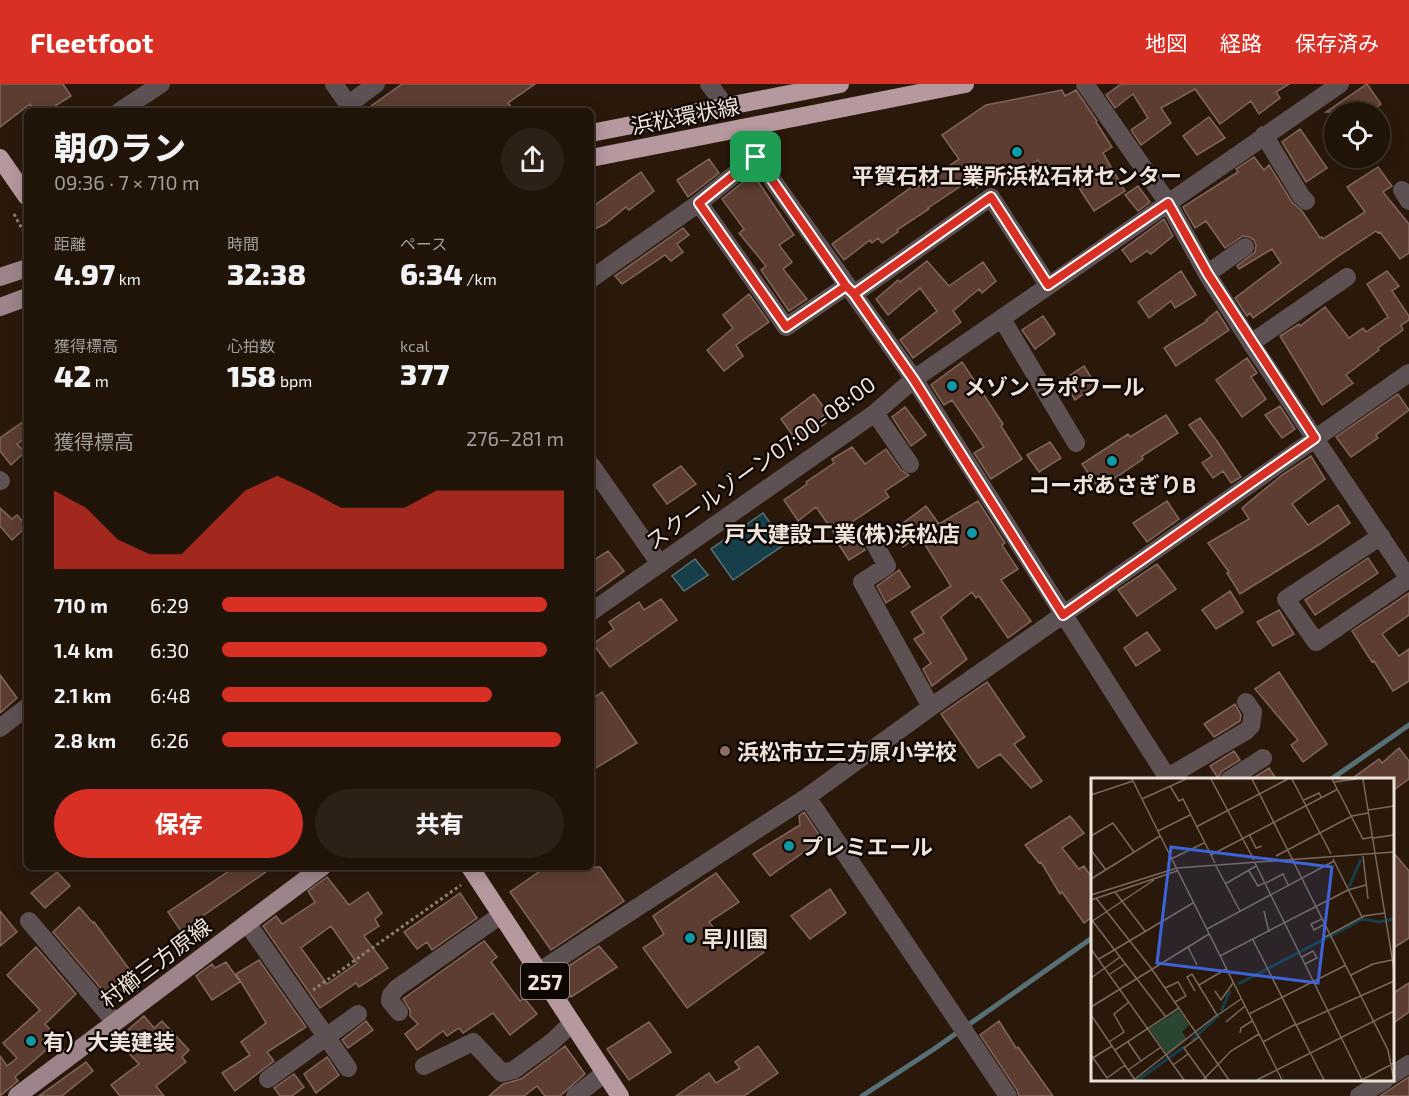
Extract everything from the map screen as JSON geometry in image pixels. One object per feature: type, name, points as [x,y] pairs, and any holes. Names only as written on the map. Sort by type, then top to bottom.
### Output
[{"type":"highway","name":"浜松環状線","points":[[594,132],[840,84]]},
{"type":"highway","name":"浜松環状線","points":[[594,157],[965,84]]},
{"type":"highway","points":[[0,159],[21,176]]},
{"type":"highway","name":"257","points":[[472,870],[620,1096]]},
{"type":"main road","points":[[0,277],[24,269]]},
{"type":"main road","points":[[0,307],[24,298]]},
{"type":"main road","name":"村櫛三方原線","points":[[17,1096],[247,923],[313,870]]},
{"type":"street","points":[[125,108],[161,84]]},
{"type":"street","points":[[334,84],[351,107],[376,84]]},
{"type":"street","points":[[709,84],[726,107]]},
{"type":"street","points":[[1085,84],[1168,203],[1208,274],[1251,343],[1381,536],[1409,579],[1317,642],[1286,599],[1381,536]]},
{"type":"street","name":"スクールゾーン07:00-08:00","points":[[594,610],[875,413],[914,380],[1048,285],[1340,84]]},
{"type":"street","points":[[741,128],[756,157],[914,380],[1168,778],[1246,731],[1251,726],[1253,712],[1246,702]]},
{"type":"street","points":[[1264,135],[1306,201]]},
{"type":"street","points":[[594,277],[699,203],[756,157]]},
{"type":"street","points":[[699,203],[786,327],[850,290],[991,197],[1048,285]]},
{"type":"street","points":[[1208,274],[1245,247]]},
{"type":"street","points":[[1251,343],[1347,278]]},
{"type":"street","points":[[1002,319],[1076,443]]},
{"type":"street","points":[[538,972],[807,797],[931,707],[1409,373]]},
{"type":"street","points":[[875,413],[910,464]]},
{"type":"street","points":[[594,469],[660,564]]},
{"type":"street","points":[[871,537],[887,566],[862,582],[931,707]]},
{"type":"street","points":[[0,728],[24,709]]},
{"type":"street","points":[[1232,778],[1263,758]]},
{"type":"street","points":[[807,797],[1008,1096]]},
{"type":"street","points":[[399,1012],[390,1001],[391,995],[397,988],[501,915]]},
{"type":"street","points":[[29,921],[115,1022]]},
{"type":"street","points":[[247,923],[348,1068]]},
{"type":"street","points":[[268,1079],[358,1014]]},
{"type":"street","points":[[424,1066],[473,1042],[502,1073],[514,1071],[552,1042],[572,1023]]},
{"type":"street","points":[[1394,1073],[1409,1064]]},
{"type":"street","points":[[575,1096],[605,1073]]},
{"type":"path","points":[[14,214],[24,232]]},
{"type":"path","points":[[299,999],[461,885]]},
{"type":"water","points":[[763,513],[785,544],[733,580],[711,549]]},
{"type":"water","points":[[695,559],[708,575],[684,591],[672,576]]},
{"type":"building","points":[[0,84],[63,84],[71,96],[52,108],[33,108],[30,104],[0,127]]},
{"type":"building","points":[[402,84],[535,84],[508,103],[510,105],[506,108],[368,108]]},
{"type":"building","points":[[1121,84],[1289,84],[1276,92],[1280,98],[1259,114],[1251,101],[1220,124],[1195,89],[1161,108],[1171,123],[1141,145],[1131,130],[1148,118],[1133,94],[1115,108],[1106,95]]},
{"type":"building","points":[[1367,84],[1380,102],[1341,102]]},
{"type":"building","points":[[1062,90],[1065,96],[1076,90],[1097,121],[1112,147],[1103,153],[1125,191],[1094,211],[1072,177],[1055,187],[1038,160],[1005,182],[998,172],[976,188],[970,180],[897,230],[898,232],[882,243],[878,238],[872,243],[870,240],[844,260],[832,244],[913,186],[915,189],[959,159],[942,135],[986,105]]},
{"type":"building","points":[[1209,117],[1225,138],[1197,155],[1183,136]]},
{"type":"building","points":[[1300,129],[1324,164],[1324,168],[1327,168],[1306,182],[1282,142]]},
{"type":"building","points":[[1254,157],[1264,170],[1269,165],[1292,202],[1302,211],[1320,238],[1323,239],[1365,212],[1347,187],[1379,168],[1392,186],[1383,192],[1409,224],[1409,253],[1400,259],[1380,232],[1376,231],[1253,318],[1250,313],[1247,316],[1235,298],[1281,263],[1272,249],[1239,269],[1237,266],[1255,252],[1254,240],[1243,236],[1225,248],[1206,221],[1195,228],[1183,207],[1238,172],[1236,169]]},
{"type":"building","points":[[709,159],[719,173],[688,197],[677,180]]},
{"type":"building","points":[[641,172],[654,191],[629,210],[626,207],[605,224],[594,230],[594,206]]},
{"type":"building","points":[[753,174],[794,235],[779,245],[792,262],[783,269],[807,299],[789,311],[761,270],[766,266],[739,233],[744,229],[722,199]]},
{"type":"building","points":[[1138,186],[1150,202],[1138,211],[1125,195]]},
{"type":"building","points":[[1164,219],[1173,236],[1151,254],[1147,251],[1131,262],[1122,250]]},
{"type":"building","points":[[683,228],[689,235],[677,244],[683,252],[671,261],[665,255],[622,284],[615,276]]},
{"type":"building","points":[[927,261],[949,286],[983,262],[996,281],[982,293],[979,289],[953,311],[961,322],[913,358],[900,340],[937,311],[920,288],[888,315],[876,299],[898,280],[900,282]]},
{"type":"building","points":[[1181,271],[1196,295],[1175,308],[1171,301],[1149,318],[1138,302]]},
{"type":"building","points":[[1387,271],[1399,286],[1392,291],[1409,316],[1409,320],[1401,325],[1403,330],[1346,375],[1353,383],[1322,405],[1280,336],[1299,324],[1300,326],[1325,307],[1349,338],[1363,328],[1366,332],[1388,317],[1367,284]]},
{"type":"building","points":[[749,294],[769,322],[736,345],[743,356],[724,371],[707,350],[733,328],[723,315]]},
{"type":"building","points":[[1217,311],[1229,330],[1176,366],[1164,348],[1207,321]]},
{"type":"building","points":[[1043,316],[1055,334],[1035,349],[1022,330]]},
{"type":"building","points":[[1247,358],[1257,373],[1251,377],[1266,399],[1242,417],[1216,380]]},
{"type":"building","points":[[962,362],[1003,424],[1001,426],[1022,459],[991,479],[974,453],[984,447],[952,400],[944,405],[931,385]]},
{"type":"building","points":[[1084,366],[1096,385],[1075,400],[1063,380]]},
{"type":"building","points":[[814,394],[828,413],[822,417],[826,423],[798,443],[781,419]]},
{"type":"building","points":[[1398,394],[1409,410],[1376,435],[1378,438],[1351,457],[1336,437]]},
{"type":"building","points":[[1280,406],[1295,429],[1282,438],[1265,415]]},
{"type":"building","points":[[905,407],[926,435],[911,446],[892,417]]},
{"type":"building","name":"コーポあさぎりB","points":[[1166,415],[1178,433],[1142,456],[1143,459],[1099,489],[1082,464],[1128,434],[1130,437]]},
{"type":"building","points":[[1200,418],[1241,477],[1231,483],[1223,471],[1213,478],[1202,463],[1212,456],[1189,425]]},
{"type":"building","points":[[24,421],[24,439],[17,444],[24,453],[11,465],[0,451],[0,438]]},
{"type":"building","points":[[1050,442],[1061,458],[1039,472],[1027,455]]},
{"type":"building","points":[[852,447],[865,464],[886,449],[901,470],[909,475],[885,491],[889,497],[852,522],[865,550],[849,560],[837,542],[839,540],[816,507],[798,521],[784,500],[834,463],[832,459]]},
{"type":"building","points":[[1311,456],[1325,479],[1292,504],[1308,525],[1338,505],[1350,523],[1240,594],[1227,573],[1229,572],[1208,543],[1249,519],[1242,508],[1282,475]]},
{"type":"building","points":[[681,466],[696,484],[667,504],[653,485]]},
{"type":"building","points":[[978,501],[1005,543],[1002,545],[1018,569],[1001,580],[1031,621],[1008,638],[979,596],[976,598],[972,592],[941,617],[967,659],[932,686],[923,669],[931,663],[914,639],[924,633],[911,612],[951,586],[919,535],[903,547],[891,532],[926,506],[939,524]]},
{"type":"building","points":[[1167,501],[1179,519],[1147,542],[1133,523]]},
{"type":"building","points":[[0,508],[12,519],[17,515],[24,523],[24,529],[12,540],[0,526]]},
{"type":"building","points":[[608,551],[624,571],[594,593],[594,560]]},
{"type":"building","points":[[1368,558],[1378,573],[1315,615],[1305,600]]},
{"type":"building","points":[[1157,564],[1176,589],[1137,616],[1118,590]]},
{"type":"building","points":[[899,570],[910,587],[886,603],[877,586]]},
{"type":"building","points":[[1230,591],[1243,612],[1216,629],[1202,610]]},
{"type":"building","points":[[1409,593],[1409,615],[1382,634],[1399,656],[1409,649],[1409,681],[1393,691],[1352,631]]},
{"type":"building","points":[[661,599],[677,620],[610,667],[594,643],[614,629],[609,622],[639,602],[644,610]]},
{"type":"building","points":[[1279,610],[1294,634],[1273,646],[1257,622]]},
{"type":"building","points":[[1147,632],[1160,650],[1136,666],[1124,648]]},
{"type":"building","points":[[1279,672],[1327,744],[1303,762],[1291,745],[1298,740],[1255,689]]},
{"type":"building","points":[[0,675],[17,698],[0,713]]},
{"type":"building","points":[[987,682],[1025,737],[1014,744],[1042,781],[1031,788],[1000,754],[978,768],[941,714]]},
{"type":"building","points":[[602,692],[637,743],[594,769],[594,698]]},
{"type":"building","points":[[1235,704],[1241,715],[1240,721],[1214,737],[1204,724]]},
{"type":"building","points":[[1399,748],[1409,761],[1409,779],[1394,790],[1394,778],[1353,778],[1379,759],[1382,763]]},
{"type":"building","points":[[1234,751],[1240,760],[1222,771],[1218,778],[1210,766]]},
{"type":"building","points":[[1269,768],[1276,778],[1253,778]]},
{"type":"building","name":"プレミエール","points":[[804,812],[822,839],[770,876],[753,854],[800,825],[799,816]]},
{"type":"building","points":[[1070,816],[1084,833],[1062,848],[1079,869],[1084,866],[1091,876],[1091,918],[1084,923],[1062,892],[1060,894],[1041,862],[1039,863],[1025,845]]},
{"type":"building","points":[[1394,853],[1409,871],[1409,938],[1394,948]]},
{"type":"building","points":[[594,867],[600,867],[624,901],[551,950],[510,892],[542,870],[594,870]]},
{"type":"building","points":[[231,870],[269,870],[181,931],[168,912]]},
{"type":"building","points":[[57,872],[70,886],[45,908],[31,893]]},
{"type":"building","name":"早川園","points":[[716,873],[739,902],[709,922],[726,943],[746,929],[764,952],[687,1008],[643,948],[664,934],[653,916]]},
{"type":"building","points":[[327,877],[349,905],[368,892],[382,913],[375,919],[379,926],[364,936],[388,968],[359,987],[356,983],[320,1008],[263,926],[276,916],[282,924],[315,902],[308,891]],"holes":[[[331,926],[357,963],[327,984],[301,948]]]},
{"type":"building","points":[[830,889],[846,913],[810,939],[791,916]]},
{"type":"building","points":[[460,893],[477,918],[432,950],[427,942],[417,949],[404,932]]},
{"type":"building","points":[[79,907],[94,922],[136,978],[109,998],[53,932]]},
{"type":"building","points":[[0,911],[17,932],[0,946]]},
{"type":"building","points":[[484,941],[497,957],[491,962],[520,1001],[524,998],[537,1014],[510,1035],[493,1013],[463,1033],[459,1028],[447,1036],[443,1031],[417,1050],[405,1034],[418,1024],[410,1016],[410,1010],[403,999]]},
{"type":"building","points":[[599,946],[617,967],[571,997],[556,976]]},
{"type":"building","points":[[36,947],[76,994],[45,1024],[59,1039],[15,1077],[18,1081],[0,1096],[0,1056],[7,1066],[17,1058],[3,1043],[40,1010],[7,975]]},
{"type":"building","points":[[259,960],[306,1027],[267,1052],[274,1061],[235,1091],[222,1073],[250,1055],[241,1042],[266,1023],[236,974]]},
{"type":"building","points":[[226,962],[240,982],[212,1000],[196,976],[212,964],[215,968]]},
{"type":"building","points":[[1409,983],[1409,1012],[1394,1023],[1394,993]]},
{"type":"building","points":[[144,1016],[154,1028],[162,1021],[189,1050],[182,1057],[186,1062],[156,1086],[164,1096],[120,1096],[111,1085],[139,1064],[116,1040]]},
{"type":"building","points":[[366,1021],[373,1030],[348,1048],[342,1040]]},
{"type":"building","points":[[999,1021],[1016,1048],[1018,1047],[1053,1096],[1019,1096],[980,1035]]},
{"type":"building","points":[[649,1022],[671,1052],[629,1080],[607,1049]]},
{"type":"building","points":[[565,1046],[585,1074],[560,1096],[545,1096],[537,1086],[524,1096],[489,1096],[503,1084],[521,1079]]},
{"type":"building","points":[[758,1046],[778,1073],[744,1096],[676,1096],[709,1073],[716,1083],[740,1068],[735,1062]]},
{"type":"building","points":[[327,1057],[339,1075],[316,1093],[304,1074]]},
{"type":"building","points":[[86,1062],[93,1071],[62,1096],[39,1096]]},
{"type":"building","points":[[294,1074],[304,1087],[292,1096],[280,1096],[274,1088]]},
{"type":"building","points":[[1409,1077],[1409,1096],[1380,1096],[1395,1086]]},
{"type":"waterway","points":[[1333,778],[1409,725]]},
{"type":"waterway","points":[[862,1096],[934,1049],[1091,939]]},
{"type":"place","name":"平賀石材工業所浜松石材センター","points":[[1017,152]]},
{"type":"place","name":"メゾン ラポワール","points":[[952,386]]},
{"type":"place","name":"コーポあさぎりB","points":[[1112,461]]},
{"type":"place","name":"戸大建設工業(株)浜松店","points":[[972,533]]},
{"type":"place","name":"浜松市立三方原小学校","points":[[725,751]]},
{"type":"place","name":"プレミエール","points":[[789,846]]},
{"type":"place","name":"早川園","points":[[690,938]]},
{"type":"place","name":"有）大美建装","points":[[31,1041]]},
{"type":"route","points":[[756,157],[699,203],[786,327],[846,286],[854,294],[991,197],[1048,285],[1168,203],[1208,274],[1251,343],[1315,438],[1063,615],[914,380],[846,286],[756,157]]}]
